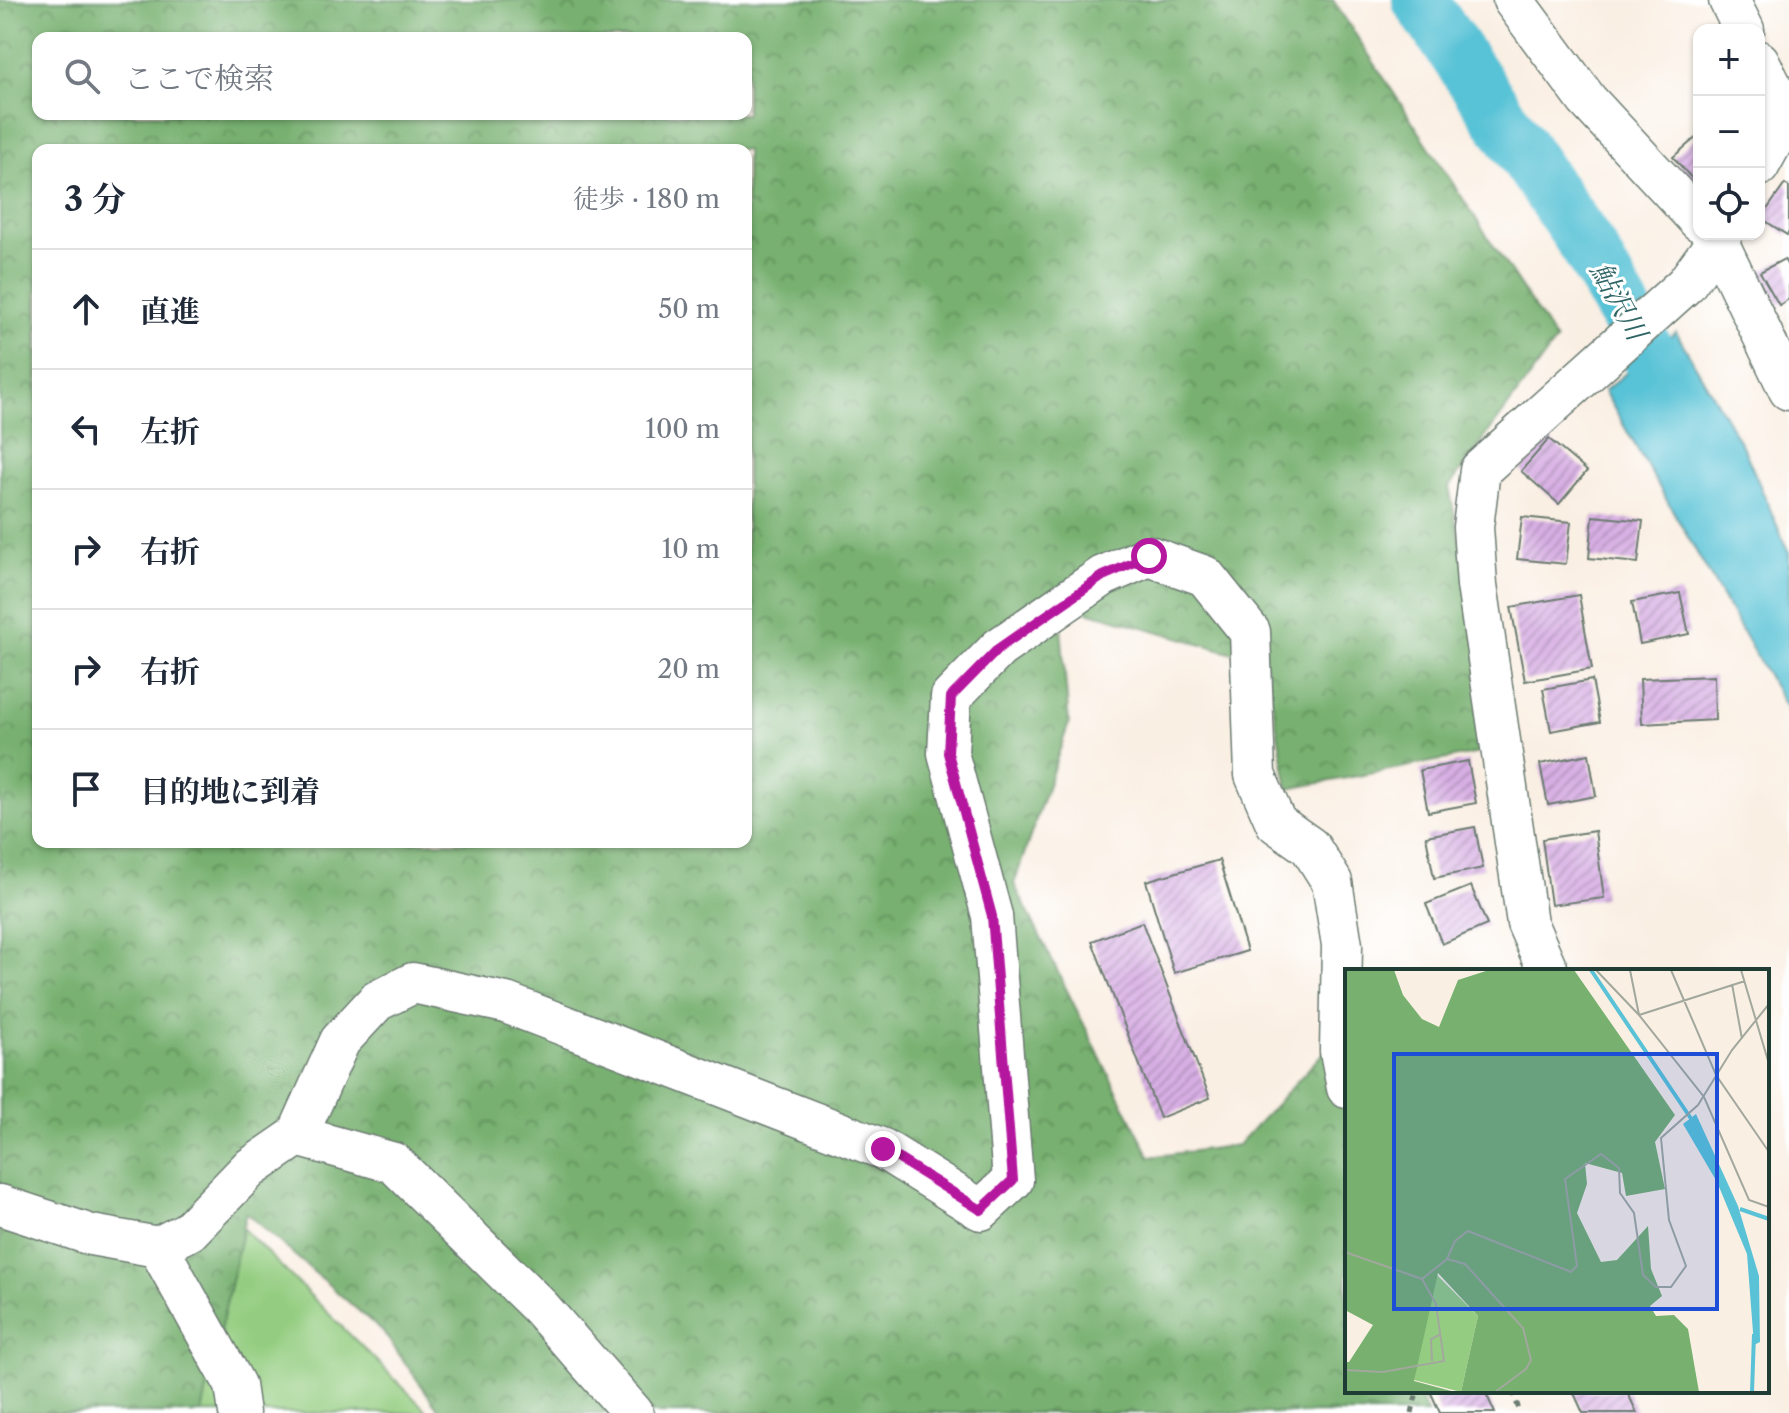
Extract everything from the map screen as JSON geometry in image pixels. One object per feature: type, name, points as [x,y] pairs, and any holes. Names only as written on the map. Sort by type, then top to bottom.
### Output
[{"type":"street","points":[[1513,0],[1587,100],[1693,212]]},
{"type":"street","points":[[1729,0],[1741,24]]},
{"type":"street","points":[[1765,73],[1788,117],[1765,156]]},
{"type":"street","points":[[1547,969],[1527,923],[1477,585],[1473,527],[1480,470],[1686,284],[1709,240]]},
{"type":"street","points":[[1716,240],[1789,390]]},
{"type":"street","points":[[0,1205],[91,1235],[158,1247],[189,1231],[249,1169],[297,1136],[340,1041],[377,1001],[413,983],[506,1003],[883,1149],[981,1210],[1013,1180],[992,916],[948,753],[951,697],[999,648],[1103,576],[1149,556],[1205,576],[1250,632],[1255,775],[1276,823],[1310,847],[1332,882],[1342,945],[1340,1051],[1345,1077]]},
{"type":"street","points":[[297,1136],[394,1163],[540,1307],[633,1413]]},
{"type":"street","points":[[158,1247],[235,1385],[239,1413]]},
{"type":"path","points":[[1412,1413],[1417,1393]]},
{"type":"path","points":[[1514,1393],[1520,1413]]},
{"type":"green space","points":[[0,0],[1333,0],[1556,341],[1449,487],[1501,749],[1288,789],[1265,662],[1059,603],[1069,723],[1014,884],[1150,1157],[1238,1145],[1345,1029],[1345,1393],[1420,1393],[1428,1413],[441,1413],[383,1332],[246,1213],[202,1413],[0,1413]]},
{"type":"green space","points":[[216,1202],[429,1413],[181,1413]]},
{"type":"water","points":[[1676,332],[1745,451],[1789,553],[1789,713],[1604,391]]},
{"type":"building","points":[[1693,140],[1693,180],[1673,157]]},
{"type":"building","points":[[1785,184],[1789,187],[1787,235],[1765,221],[1765,212]]},
{"type":"building","points":[[1784,259],[1789,268],[1789,299],[1779,305],[1760,272]]},
{"type":"building","points":[[1549,439],[1587,471],[1559,504],[1521,471]]},
{"type":"building","points":[[1593,516],[1643,521],[1638,563],[1589,558]]},
{"type":"building","points":[[1522,517],[1571,522],[1566,564],[1517,559]]},
{"type":"building","points":[[1680,593],[1689,634],[1640,644],[1632,602]]},
{"type":"building","points":[[1579,595],[1592,669],[1525,681],[1511,607]]},
{"type":"building","points":[[1714,676],[1715,720],[1642,724],[1640,679]]},
{"type":"building","points":[[1592,680],[1600,722],[1551,731],[1543,689]]},
{"type":"building","points":[[1589,754],[1596,796],[1548,805],[1540,764]]},
{"type":"building","points":[[1468,761],[1476,803],[1428,812],[1420,770]]},
{"type":"building","points":[[1475,827],[1483,868],[1434,878],[1426,836]]},
{"type":"building","points":[[1595,831],[1604,898],[1551,905],[1542,839]]},
{"type":"building","points":[[1219,860],[1247,951],[1174,973],[1146,881]]},
{"type":"building","points":[[1471,886],[1487,925],[1442,944],[1426,904]]},
{"type":"building","points":[[1142,922],[1210,1098],[1160,1118],[1092,941]]},
{"type":"building","points":[[1431,1393],[1486,1393],[1495,1413],[1440,1413]]},
{"type":"building","points":[[1574,1393],[1628,1393],[1637,1413],[1583,1413]]},
{"type":"waterway","name":"鮎沢川","points":[[1420,0],[1588,247],[1687,423]]},
{"type":"route","points":[[883,1149],[981,1210],[1013,1180],[992,916],[948,753],[951,697],[999,648],[1103,576],[1149,556]]}]
